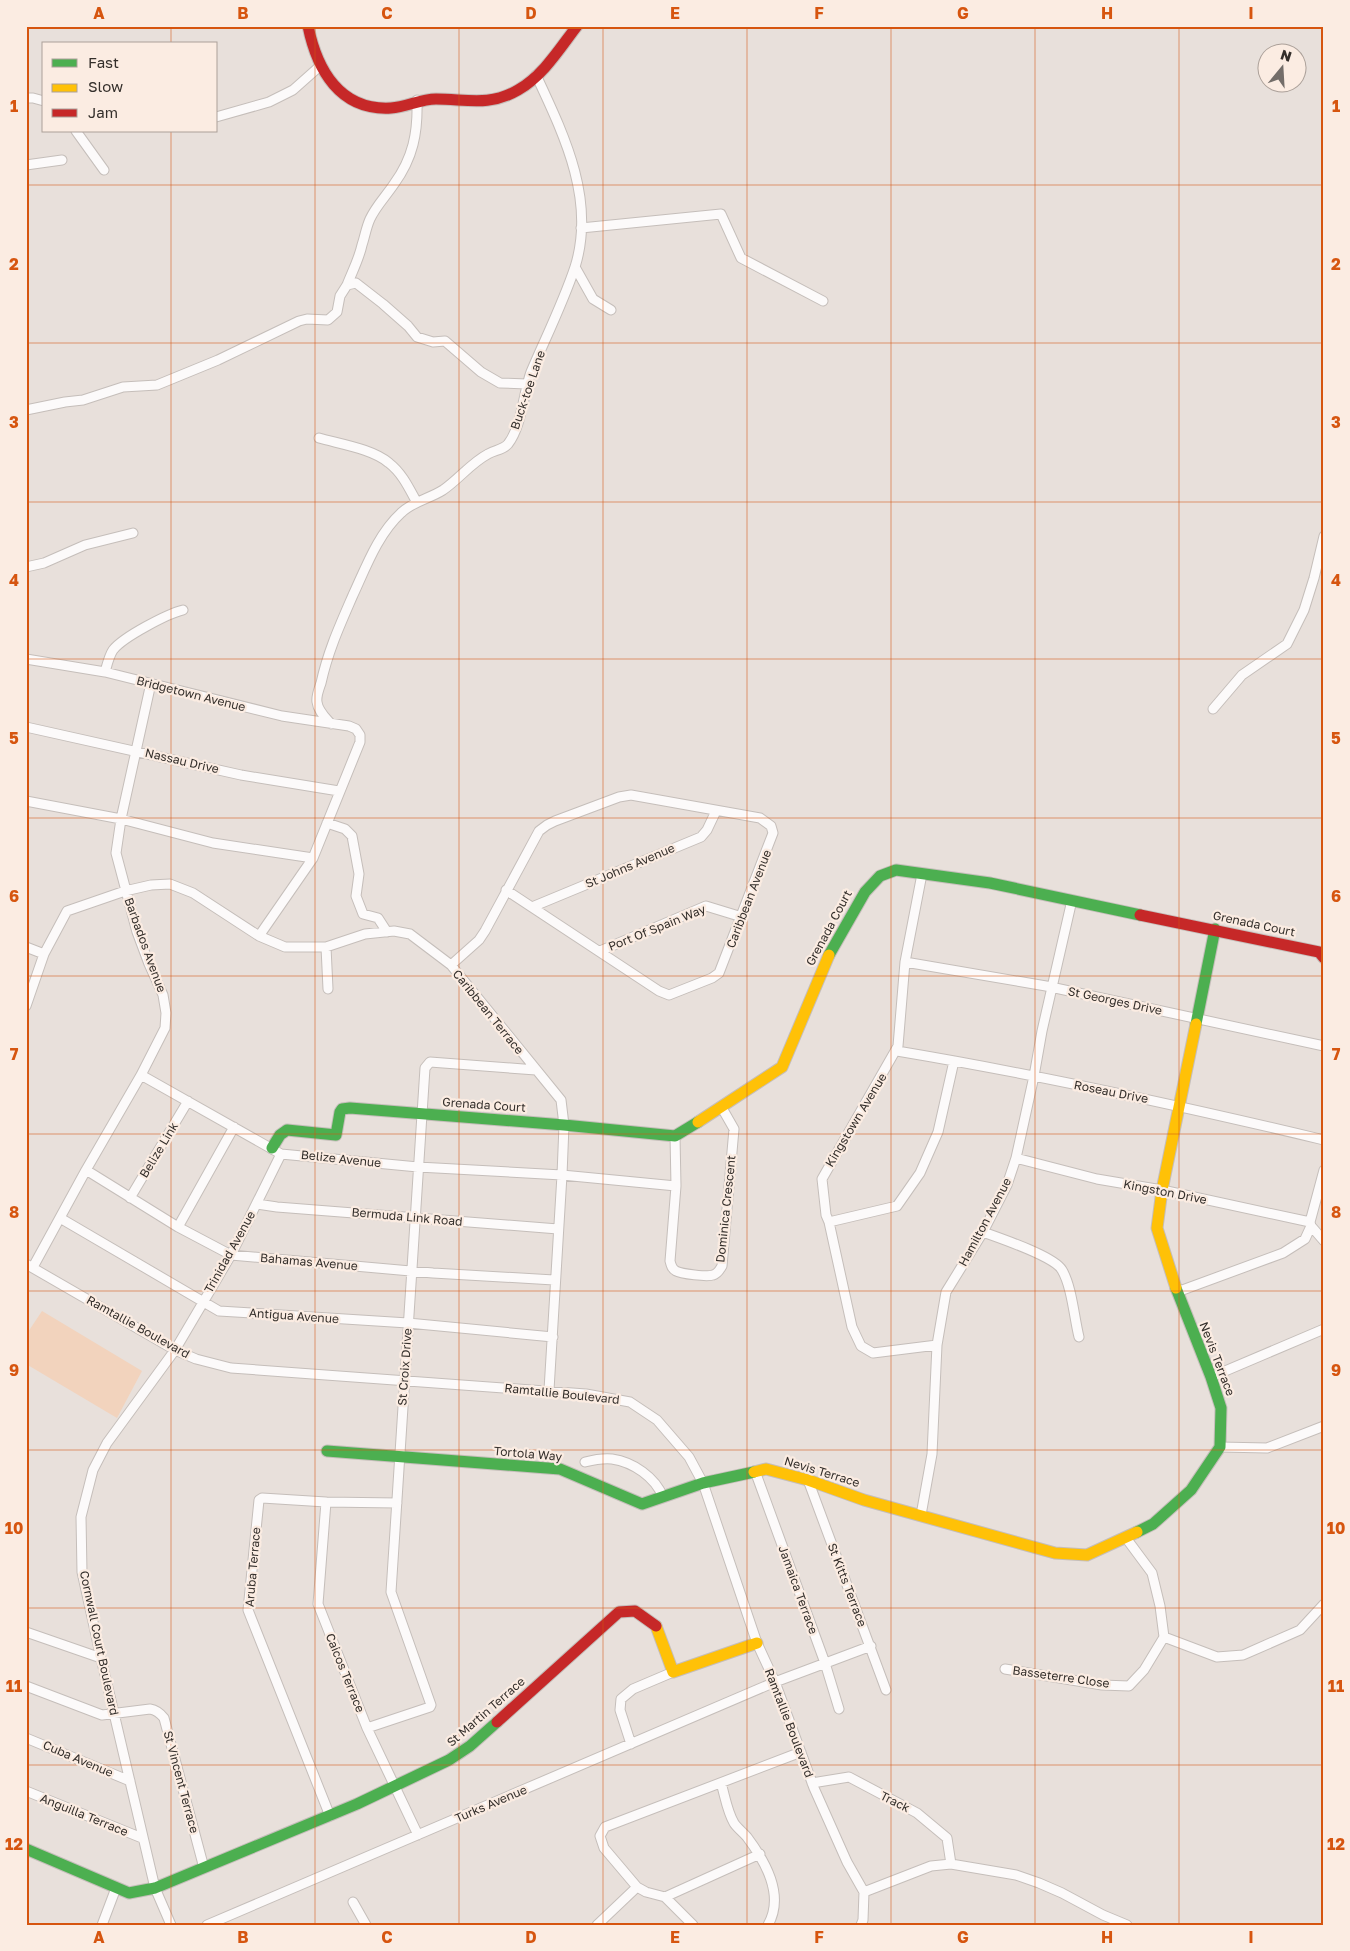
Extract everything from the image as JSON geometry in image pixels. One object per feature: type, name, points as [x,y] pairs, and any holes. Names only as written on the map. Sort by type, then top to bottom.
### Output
[{"type":"street","points":[[308,26],[310,40],[320,66],[348,99],[368,108],[392,108],[417,100],[436,99],[475,102],[498,98],[518,90],[536,75],[577,26]]},
{"type":"street","points":[[218,115],[269,102],[293,90],[320,66]]},
{"type":"street","name":"Buck-toe Lane","points":[[331,724],[319,710],[317,703],[330,648],[377,546],[400,513],[416,501],[435,495],[487,454],[504,448],[508,444],[515,429],[527,384],[575,267],[581,228],[580,197],[573,161],[562,129],[536,75]]},
{"type":"street","points":[[26,98],[42,101]]},
{"type":"street","points":[[26,410],[82,400],[123,387],[158,385],[218,360],[299,321],[307,319],[328,320],[337,312],[340,296],[347,285],[358,258],[366,229],[377,205],[395,184],[409,158],[417,132],[417,100]]},
{"type":"street","points":[[77,132],[104,170]]},
{"type":"street","points":[[26,165],[62,160]]},
{"type":"street","points":[[581,228],[721,214],[741,258],[823,300]]},
{"type":"street","points":[[575,267],[593,299],[610,310]]},
{"type":"street","points":[[347,285],[356,283],[402,320],[417,337],[433,342],[445,341],[481,372],[500,383],[527,384]]},
{"type":"street","points":[[319,438],[379,456],[389,462],[402,477],[416,501]]},
{"type":"street","points":[[26,567],[44,563],[85,545],[133,534]]},
{"type":"street","points":[[1213,709],[1242,675],[1287,644],[1304,610],[1324,536]]},
{"type":"street","points":[[105,672],[110,656],[120,643],[170,613],[183,610]]},
{"type":"street","name":"Bridgetown Avenue","points":[[26,659],[105,672],[267,713],[349,726],[356,729],[360,735],[360,742],[339,791]]},
{"type":"street","name":"Barbados Avenue","points":[[30,1265],[60,1218],[142,1075],[165,1028],[166,1013],[163,995],[149,964],[125,891],[116,853],[121,819],[151,683]]},
{"type":"street","name":"Nassau Drive","points":[[26,727],[136,750],[250,777],[339,791]]},
{"type":"street","points":[[259,936],[313,858],[339,791]]},
{"type":"street","name":"Caribbean Avenue","points":[[450,965],[479,940],[506,890],[539,831],[546,825],[619,797],[631,795],[760,818],[771,826],[773,833],[719,973],[712,978],[669,995],[659,991],[506,890]]},
{"type":"street","points":[[26,801],[121,819],[213,843],[313,858]]},
{"type":"street","name":"St Johns Avenue","points":[[532,908],[700,837],[707,830],[716,811]]},
{"type":"street","points":[[327,823],[345,829],[352,836],[359,874],[356,896],[360,904],[360,910],[362,914],[378,918],[387,932]]},
{"type":"street","name":"Grenada Court","points":[[276,1151],[281,1133],[288,1129],[336,1135],[340,1112],[342,1109],[350,1108],[564,1124],[675,1136],[722,1108],[782,1067],[829,954],[864,892],[880,876],[896,870],[990,883],[1215,929],[1319,952],[1324,958]]},
{"type":"street","name":"Kingstown Avenue","points":[[922,874],[905,962],[896,1051],[822,1179],[826,1215],[852,1327],[861,1346],[873,1353],[937,1345]]},
{"type":"street","name":"Caribbean Terrace","points":[[26,1006],[44,954],[67,912],[125,891],[151,885],[170,884],[185,888],[259,936],[286,947],[326,947],[364,934],[394,931],[410,934],[450,965],[561,1100],[564,1124],[562,1175],[554,1280],[549,1390]]},
{"type":"street","name":"Hamilton Avenue","points":[[921,1515],[932,1454],[937,1345],[946,1292],[983,1232],[1007,1185],[1016,1158],[1042,1031],[1072,900]]},
{"type":"street","name":"Port Of Spain Way","points":[[600,951],[706,906],[742,917]]},
{"type":"street","name":"Nevis Terrace","points":[[703,1483],[766,1470],[808,1480],[864,1500],[1054,1553],[1086,1555],[1153,1524],[1191,1490],[1220,1448],[1221,1408],[1177,1292],[1158,1228],[1162,1190],[1215,929]]},
{"type":"street","points":[[326,947],[328,990]]},
{"type":"street","points":[[26,948],[44,954]]},
{"type":"street","name":"St Georges Drive","points":[[905,962],[1053,987],[1324,1046]]},
{"type":"street","name":"Roseau Drive","points":[[896,1051],[1179,1105],[1324,1140]]},
{"type":"street","points":[[829,1222],[897,1206],[920,1173],[938,1132],[954,1061]]},
{"type":"street","name":"St Croix Drive","points":[[367,1728],[430,1707],[431,1704],[391,1592],[425,1068],[430,1062],[536,1070]]},
{"type":"street","name":"Belize Avenue","points":[[142,1075],[276,1151],[418,1167],[562,1175]]},
{"type":"street","name":"Belize Link","points":[[130,1198],[188,1102]]},
{"type":"street","name":"Dominica Crescent","points":[[675,1136],[676,1186],[670,1261],[675,1271],[683,1274],[713,1275],[722,1266],[734,1129],[722,1108]]},
{"type":"street","points":[[178,1227],[234,1128]]},
{"type":"street","name":"Trinidad Avenue","points":[[175,1350],[231,1255],[257,1204],[276,1151]]},
{"type":"street","name":"Kingston Drive","points":[[1016,1158],[1097,1179],[1162,1190],[1311,1224]]},
{"type":"street","name":"Bahamas Avenue","points":[[86,1170],[178,1227],[231,1255],[412,1272],[554,1280]]},
{"type":"street","points":[[1177,1292],[1283,1253],[1305,1239],[1311,1224],[1324,1170]]},
{"type":"street","points":[[562,1175],[676,1186]]},
{"type":"street","name":"Bermuda Link Road","points":[[257,1204],[276,1208],[558,1229]]},
{"type":"street","name":"Antigua Avenue","points":[[60,1218],[219,1311],[408,1323],[552,1337]]},
{"type":"street","points":[[1311,1224],[1324,1241]]},
{"type":"street","points":[[983,1232],[1042,1255],[1061,1268],[1066,1279],[1079,1337]]},
{"type":"street","name":"Ramtallie Boulevard","points":[[30,1265],[175,1350],[196,1359],[231,1368],[586,1394],[630,1402],[657,1420],[689,1457],[703,1483],[757,1643],[775,1682],[812,1783],[848,1862],[864,1892]]},
{"type":"street","points":[[1210,1377],[1324,1329]]},
{"type":"street","name":"Cornwall Court Boulevard","points":[[171,1925],[157,1888],[142,1838],[100,1658],[82,1572],[82,1518],[93,1470],[107,1443],[175,1350]]},
{"type":"street","points":[[1220,1448],[1267,1448],[1324,1426]]},
{"type":"street","name":"Tortola Way","points":[[327,1451],[560,1468],[642,1504],[703,1483]]},
{"type":"street","points":[[585,1462],[612,1459],[643,1471],[663,1498]]},
{"type":"street","name":"Jamaica Terrace","points":[[754,1471],[825,1663],[839,1709]]},
{"type":"street","name":"St Kitts Terrace","points":[[808,1480],[886,1690]]},
{"type":"street","name":"Aruba Terrace","points":[[330,1816],[248,1610],[260,1499],[397,1503]]},
{"type":"street","name":"Caicos Terrace","points":[[326,1502],[318,1604],[367,1728],[418,1835]]},
{"type":"street","points":[[1126,1538],[1152,1573],[1160,1606],[1164,1637],[1217,1657],[1243,1656],[1300,1630],[1324,1604]]},
{"type":"street","name":"St Martin Terrace","points":[[26,1849],[129,1893],[157,1888],[330,1816],[450,1760],[470,1746],[619,1612],[635,1611],[656,1625],[673,1672]]},
{"type":"street","points":[[26,1632],[100,1658]]},
{"type":"street","name":"Basseterre Close","points":[[1005,1669],[1102,1685],[1129,1686],[1144,1670],[1164,1637]]},
{"type":"street","points":[[631,1744],[620,1710],[621,1699],[632,1689],[673,1672],[757,1643]]},
{"type":"street","name":"Turks Avenue","points":[[207,1925],[775,1682],[871,1646]]},
{"type":"street","points":[[26,1686],[102,1715],[114,1715]]},
{"type":"street","name":"St Vincent Terrace","points":[[114,1715],[150,1709],[158,1712],[164,1718],[204,1868]]},
{"type":"street","name":"Cuba Avenue","points":[[26,1738],[130,1781]]},
{"type":"street","points":[[693,1925],[666,1897],[646,1892],[637,1887],[604,1848],[600,1836],[605,1827],[801,1752]]},
{"type":"street","name":"Track","points":[[812,1783],[849,1777],[917,1813],[947,1838],[951,1864]]},
{"type":"street","points":[[721,1783],[735,1825],[744,1833],[760,1854],[773,1889],[775,1903],[773,1916],[768,1925]]},
{"type":"street","name":"Anguilla Terrace","points":[[26,1791],[142,1838]]},
{"type":"street","points":[[666,1897],[760,1854]]},
{"type":"street","points":[[861,1925],[863,1920],[864,1892],[931,1866],[951,1864],[1016,1875],[1062,1893],[1103,1915],[1127,1925]]},
{"type":"street","points":[[597,1925],[637,1887]]},
{"type":"street","points":[[102,1925],[116,1888]]},
{"type":"street","points":[[353,1902],[366,1925]]},
{"type":"shaded area","points":[[42,1311],[142,1371],[117,1418],[26,1364],[26,1335]]},
{"type":"traffic: fast","points":[[829,955],[865,892],[880,876],[896,870],[990,883],[1140,915]]},
{"type":"traffic: fast","points":[[1196,1024],[1215,929]]},
{"type":"traffic: fast","points":[[272,1148],[280,1135],[287,1130],[336,1135],[340,1112],[342,1109],[350,1108],[675,1136],[698,1122]]},
{"type":"traffic: fast","points":[[1137,1532],[1153,1524],[1191,1490],[1220,1447],[1221,1408],[1211,1377],[1176,1288]]},
{"type":"traffic: fast","points":[[327,1451],[560,1469],[642,1504],[703,1483],[754,1472]]},
{"type":"traffic: fast","points":[[26,1849],[129,1893],[155,1888],[357,1804],[449,1760],[470,1746],[497,1722]]},
{"type":"traffic: slow","points":[[698,1122],[782,1067],[829,955]]},
{"type":"traffic: slow","points":[[1176,1288],[1157,1228],[1162,1190],[1196,1024]]},
{"type":"traffic: slow","points":[[754,1472],[766,1469],[808,1480],[864,1500],[1055,1553],[1087,1555],[1137,1532]]},
{"type":"traffic: slow","points":[[656,1626],[673,1672],[757,1643]]},
{"type":"traffic: jam","points":[[308,26],[318,58],[334,85],[358,103],[373,107],[391,108],[430,99],[477,101],[497,99],[507,95],[518,90],[535,77],[577,26]]},
{"type":"traffic: jam","points":[[1140,915],[1319,952],[1324,958]]},
{"type":"traffic: jam","points":[[497,1722],[619,1612],[635,1611],[656,1626]]}]
